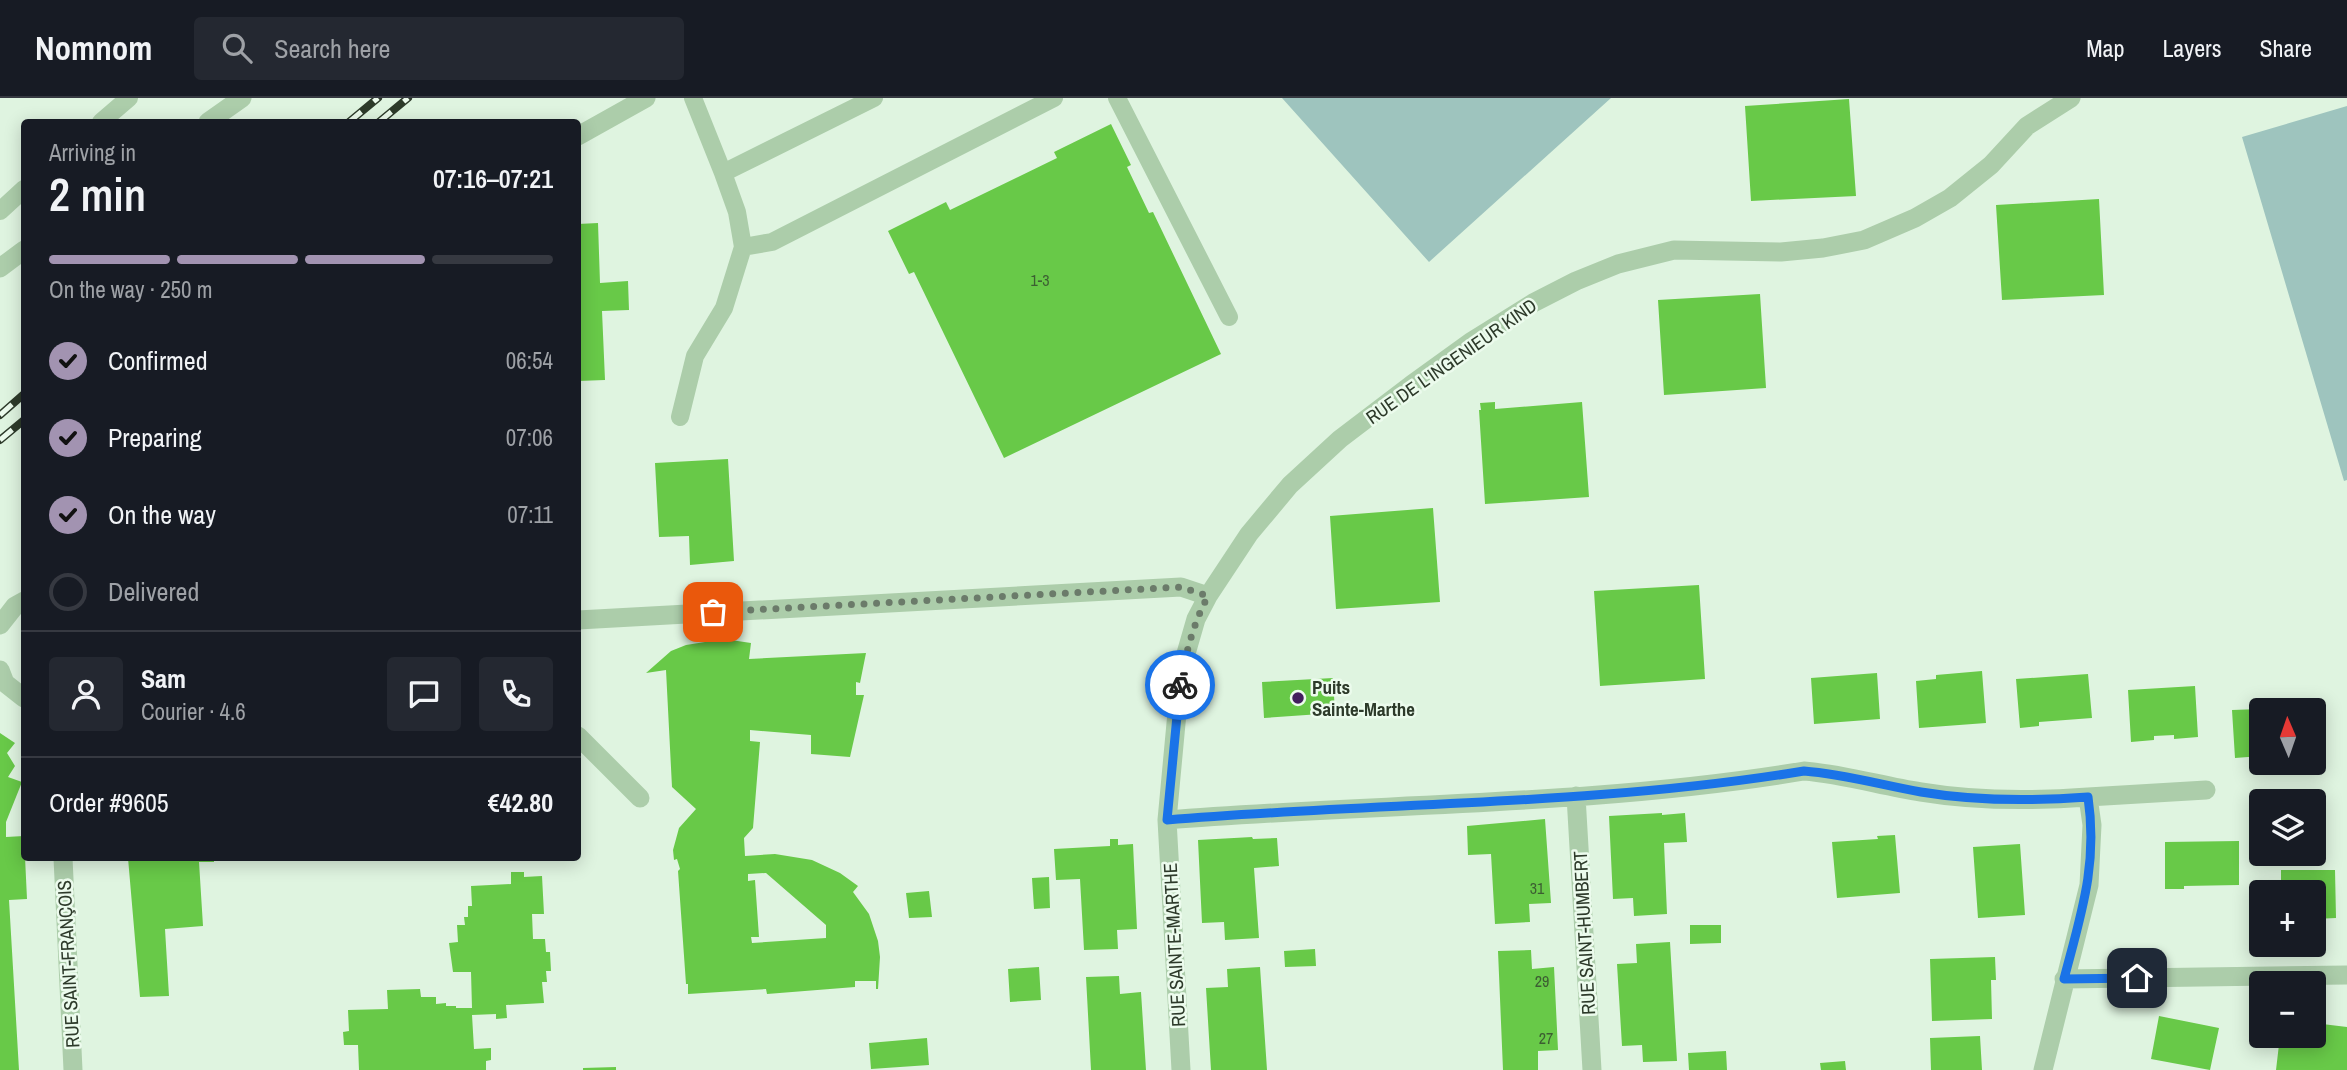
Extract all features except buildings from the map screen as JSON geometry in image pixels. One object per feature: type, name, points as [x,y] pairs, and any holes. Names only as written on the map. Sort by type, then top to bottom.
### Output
[{"type":"street","points":[[212,119],[242,98]]},
{"type":"street","points":[[581,134],[646,98]]},
{"type":"street","name":"RUE DE L'INGENIEUR KIND","points":[[1167,820],[1178,702],[1185,657],[1196,619],[1249,534],[1290,485],[1340,439],[1472,341],[1533,303],[1576,281],[1646,255],[1674,250],[1781,252],[1824,248],[1864,240],[1915,218],[1950,198],[1991,165],[2027,126],[2071,98]]},
{"type":"street","points":[[0,268],[21,252]]},
{"type":"street","points":[[581,620],[1181,587],[1208,596]]},
{"type":"street","points":[[0,625],[21,603]]},
{"type":"street","points":[[0,670],[5,683],[21,696]]},
{"type":"street","points":[[581,739],[640,798]]},
{"type":"street","points":[[1167,820],[1576,796],[1674,788],[1804,771],[1923,793],[1976,798],[2044,800],[2206,790]]},
{"type":"street","name":"RUE SAINT-HUMBERT","points":[[1576,796],[1592,1070]]},
{"type":"street","points":[[2043,1070],[2088,885],[2092,825],[2088,797]]},
{"type":"street","name":"RUE SAINTE-MARTHE","points":[[1167,820],[1181,1070]]},
{"type":"street","name":"RUE SAINT-FRANÇOIS","points":[[63,861],[73,1070]]},
{"type":"street","points":[[2064,979],[2347,975]]},
{"type":"lane","points":[[104,119],[129,98]]},
{"type":"lane","points":[[680,417],[695,356],[724,308],[743,247],[737,212],[694,98]]},
{"type":"lane","points":[[723,173],[874,98]]},
{"type":"lane","points":[[743,247],[772,242],[1054,98]]},
{"type":"lane","points":[[1117,98],[1229,317]]},
{"type":"lane","points":[[0,211],[21,192]]},
{"type":"shaded area","points":[[1282,98],[1611,98],[1429,262]]},
{"type":"shaded area","points":[[2347,106],[2347,480],[2344,481],[2242,137]]},
{"type":"railway","points":[[353,119],[378,98]]},
{"type":"railway","points":[[383,119],[408,98]]},
{"type":"railway","points":[[0,415],[21,397]]},
{"type":"railway","points":[[0,440],[21,422]]},
{"type":"way so far","points":[[713,612],[1181,587],[1208,596],[1196,619],[1180,685]]},
{"type":"place","name":"Puits Sainte-Marthe","points":[[1298,698]]},
{"type":"route","points":[[1180,685],[1167,820],[1576,796],[1696,786],[1804,771],[1923,793],[1976,798],[2044,800],[2088,797],[2092,825],[2088,885],[2064,979],[2137,978]]}]
